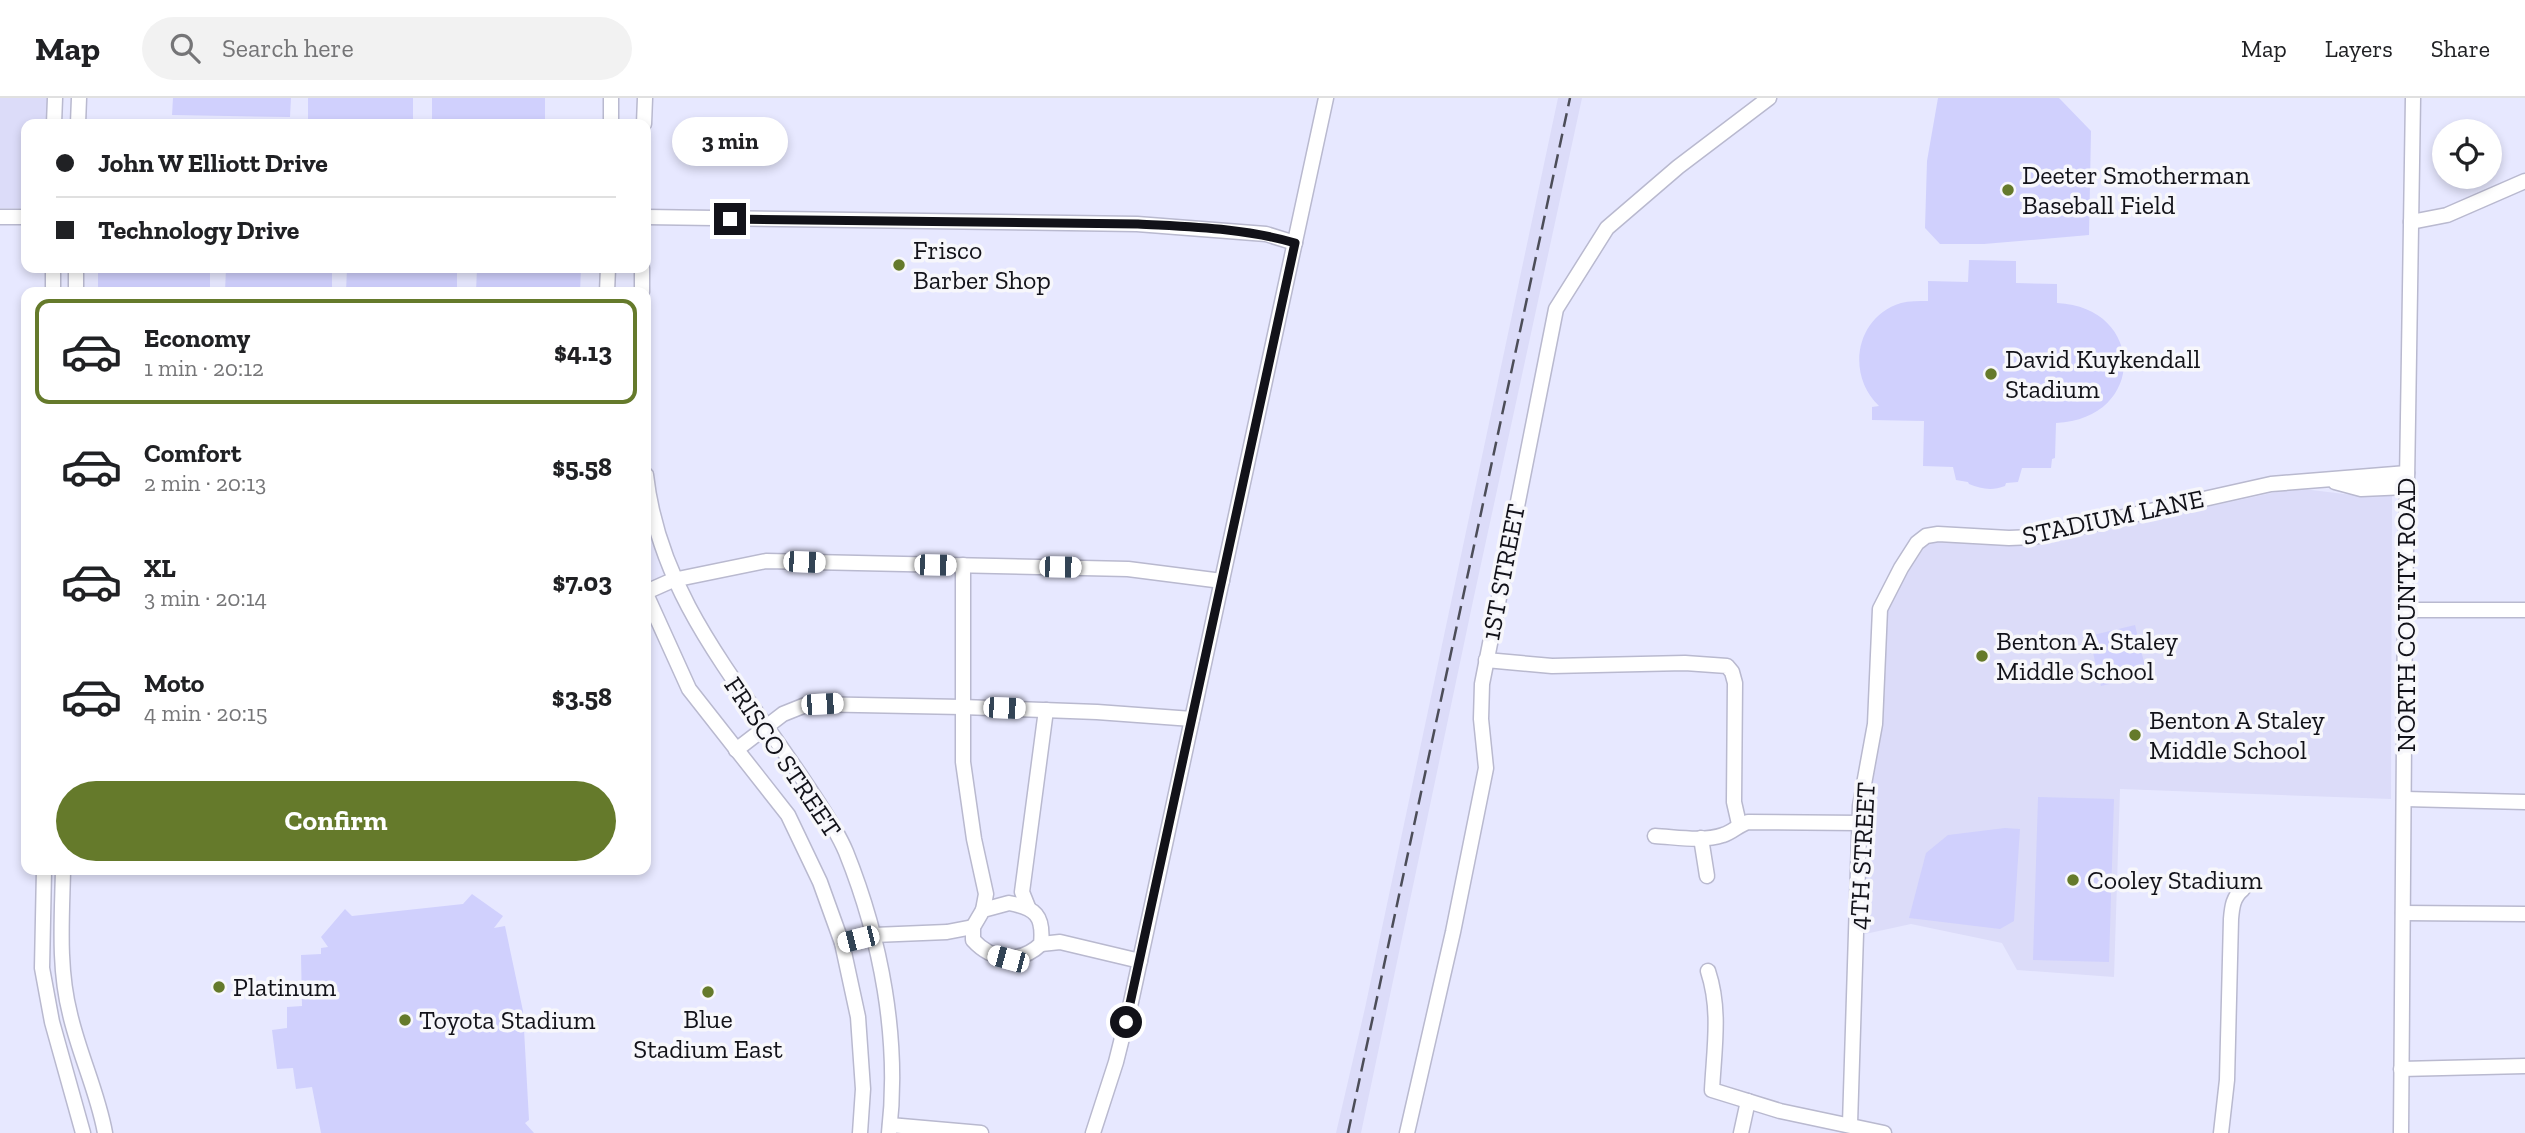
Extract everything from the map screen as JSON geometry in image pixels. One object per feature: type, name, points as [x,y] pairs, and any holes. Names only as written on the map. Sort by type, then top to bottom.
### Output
[{"type":"street","points":[[54,119],[55,98]]},
{"type":"street","points":[[78,119],[79,98]]},
{"type":"street","points":[[611,98],[611,119]]},
{"type":"street","points":[[644,119],[645,98]]},
{"type":"street","points":[[1093,1133],[1116,1062],[1140,961],[1326,98]]},
{"type":"street","name":"1ST STREET","points":[[1407,1133],[1453,932],[1486,768],[1481,719],[1482,684],[1556,309],[1607,228],[1687,160],[1769,98]]},
{"type":"street","name":"NORTH COUNTY ROAD","points":[[2401,1133],[2404,610],[2413,98]]},
{"type":"street","points":[[2411,222],[2448,215],[2525,181]]},
{"type":"street","points":[[0,217],[21,217]]},
{"type":"street","points":[[651,218],[1138,224],[1266,234],[1295,243]]},
{"type":"street","name":"STADIUM LANE","points":[[1888,590],[1917,543],[1926,536],[1938,534],[2034,537],[2271,484],[2323,479],[2361,489],[2407,480]]},
{"type":"street","name":"FRISCO STREET","points":[[651,511],[673,580],[719,662],[809,788],[845,849],[874,934],[888,1011],[892,1108],[890,1129]]},
{"type":"street","points":[[651,591],[673,580],[766,561],[1128,569],[1222,581]]},
{"type":"street","points":[[963,565],[963,762],[974,839],[986,894],[973,933],[981,949],[1008,959],[1023,957],[1032,952],[1042,936],[1038,916],[1028,906],[1022,892],[1046,710]]},
{"type":"street","name":"4TH STREET","points":[[1850,1124],[1860,806],[1875,724],[1880,609],[1888,590]]},
{"type":"street","name":"FRISCO STREET","points":[[651,604],[689,689],[788,815],[820,882],[842,943],[858,1017],[863,1089],[860,1133]]},
{"type":"street","points":[[2404,610],[2525,610]]},
{"type":"street","points":[[1486,660],[1552,666],[1685,663],[1727,666],[1735,683],[1734,802],[1739,824]]},
{"type":"street","points":[[736,750],[783,714],[808,704],[1046,710],[1192,719]]},
{"type":"street","points":[[2404,799],[2525,802]]},
{"type":"street","points":[[1655,836],[1715,838],[1732,832],[1739,824],[1770,821],[1860,823]]},
{"type":"street","points":[[1701,838],[1707,877]]},
{"type":"street","points":[[44,875],[42,968],[52,1023],[83,1133]]},
{"type":"street","points":[[63,875],[62,967],[70,1014],[104,1133]]},
{"type":"street","points":[[2221,1133],[2227,1080],[2231,919],[2237,894],[2243,889]]},
{"type":"street","points":[[982,911],[1003,904],[1022,892]]},
{"type":"street","points":[[986,894],[1003,904],[1028,906]]},
{"type":"street","points":[[2403,913],[2525,914]]},
{"type":"street","points":[[842,943],[874,934],[973,933]]},
{"type":"street","points":[[1042,936],[1140,961]]},
{"type":"street","points":[[1707,971],[1714,990],[1717,1016],[1712,1090],[1780,1111],[1884,1133]]},
{"type":"street","points":[[2401,1069],[2525,1066]]},
{"type":"street","points":[[1741,1133],[1748,1101]]},
{"type":"street","points":[[890,1129],[981,1133]]},
{"type":"shaded area","points":[[0,98],[53,98],[51,119],[21,119],[21,208],[0,208]]},
{"type":"shaded area","points":[[173,98],[291,98],[290,117],[172,115]]},
{"type":"shaded area","points":[[308,98],[413,98],[413,119],[308,119]]},
{"type":"shaded area","points":[[432,98],[545,98],[545,119],[432,119]]},
{"type":"shaded area","points":[[1558,98],[1582,98],[1361,1133],[1336,1133],[1365,1008]]},
{"type":"shaded area","name":"Deeter Smotherman Baseball Field","points":[[1938,98],[2059,98],[2091,131],[2089,235],[1984,244],[1940,244],[1925,228],[1927,161]]},
{"type":"shaded area","name":"David Kuykendall Stadium","points":[[1969,260],[2016,261],[2016,283],[2057,284],[2057,303],[2086,309],[2107,323],[2120,342],[2124,363],[2120,384],[2107,403],[2086,417],[2056,423],[2055,458],[2052,459],[2051,468],[2022,468],[2018,482],[2006,483],[1996,489],[1956,480],[1953,467],[1923,466],[1924,421],[1872,420],[1872,407],[1879,406],[1862,379],[1859,363],[1865,334],[1885,310],[1901,303],[1928,301],[1928,281],[1968,282]]},
{"type":"shaded area","points":[[98,273],[210,273],[210,287],[98,287]]},
{"type":"shaded area","points":[[226,273],[332,273],[332,287],[225,287]]},
{"type":"shaded area","points":[[347,273],[457,273],[457,287],[346,287]]},
{"type":"shaded area","points":[[477,273],[581,273],[580,287],[476,287]]},
{"type":"shaded area","name":"Benton A Staley Middle School","points":[[2295,488],[2361,496],[2392,494],[2391,799],[2120,789],[2114,977],[2017,970],[2002,943],[1911,924],[1865,934],[1868,808],[1883,711],[1887,605],[1929,540],[2040,543]]},
{"type":"shaded area","points":[[2135,625],[2147,675],[2101,686],[2089,636]]},
{"type":"shaded area","name":"Cooley Stadium","points":[[2038,797],[2114,799],[2109,962],[2033,960]]},
{"type":"shaded area","points":[[2005,828],[2020,829],[2014,921],[2000,929],[1909,918],[1926,853],[1948,835]]},
{"type":"shaded area","name":"Toyota Stadium","points":[[472,894],[503,916],[494,928],[505,926],[523,1011],[529,1120],[525,1123],[534,1133],[321,1133],[312,1087],[296,1089],[293,1068],[277,1069],[272,1030],[287,1028],[287,1007],[302,1006],[301,955],[321,954],[321,948],[328,947],[321,937],[345,909],[352,916],[463,904]]},
{"type":"railway","points":[[1348,1133],[1570,98]]},
{"type":"place","name":"Deeter Smotherman Baseball Field","points":[[2008,190]]},
{"type":"place","name":"Frisco Barber Shop","points":[[899,265]]},
{"type":"place","name":"David Kuykendall Stadium","points":[[1991,374]]},
{"type":"place","name":"Benton A. Staley Middle School","points":[[1982,656]]},
{"type":"place","name":"Benton A Staley Middle School","points":[[2135,735]]},
{"type":"place","name":"Cooley Stadium","points":[[2073,880]]},
{"type":"place","name":"Platinum","points":[[219,987]]},
{"type":"place","name":"Blue Stadium East","points":[[708,992]]},
{"type":"place","name":"Toyota Stadium","points":[[405,1020]]},
{"type":"route","points":[[730,219],[1138,224],[1266,234],[1295,243],[1126,1022]]}]
